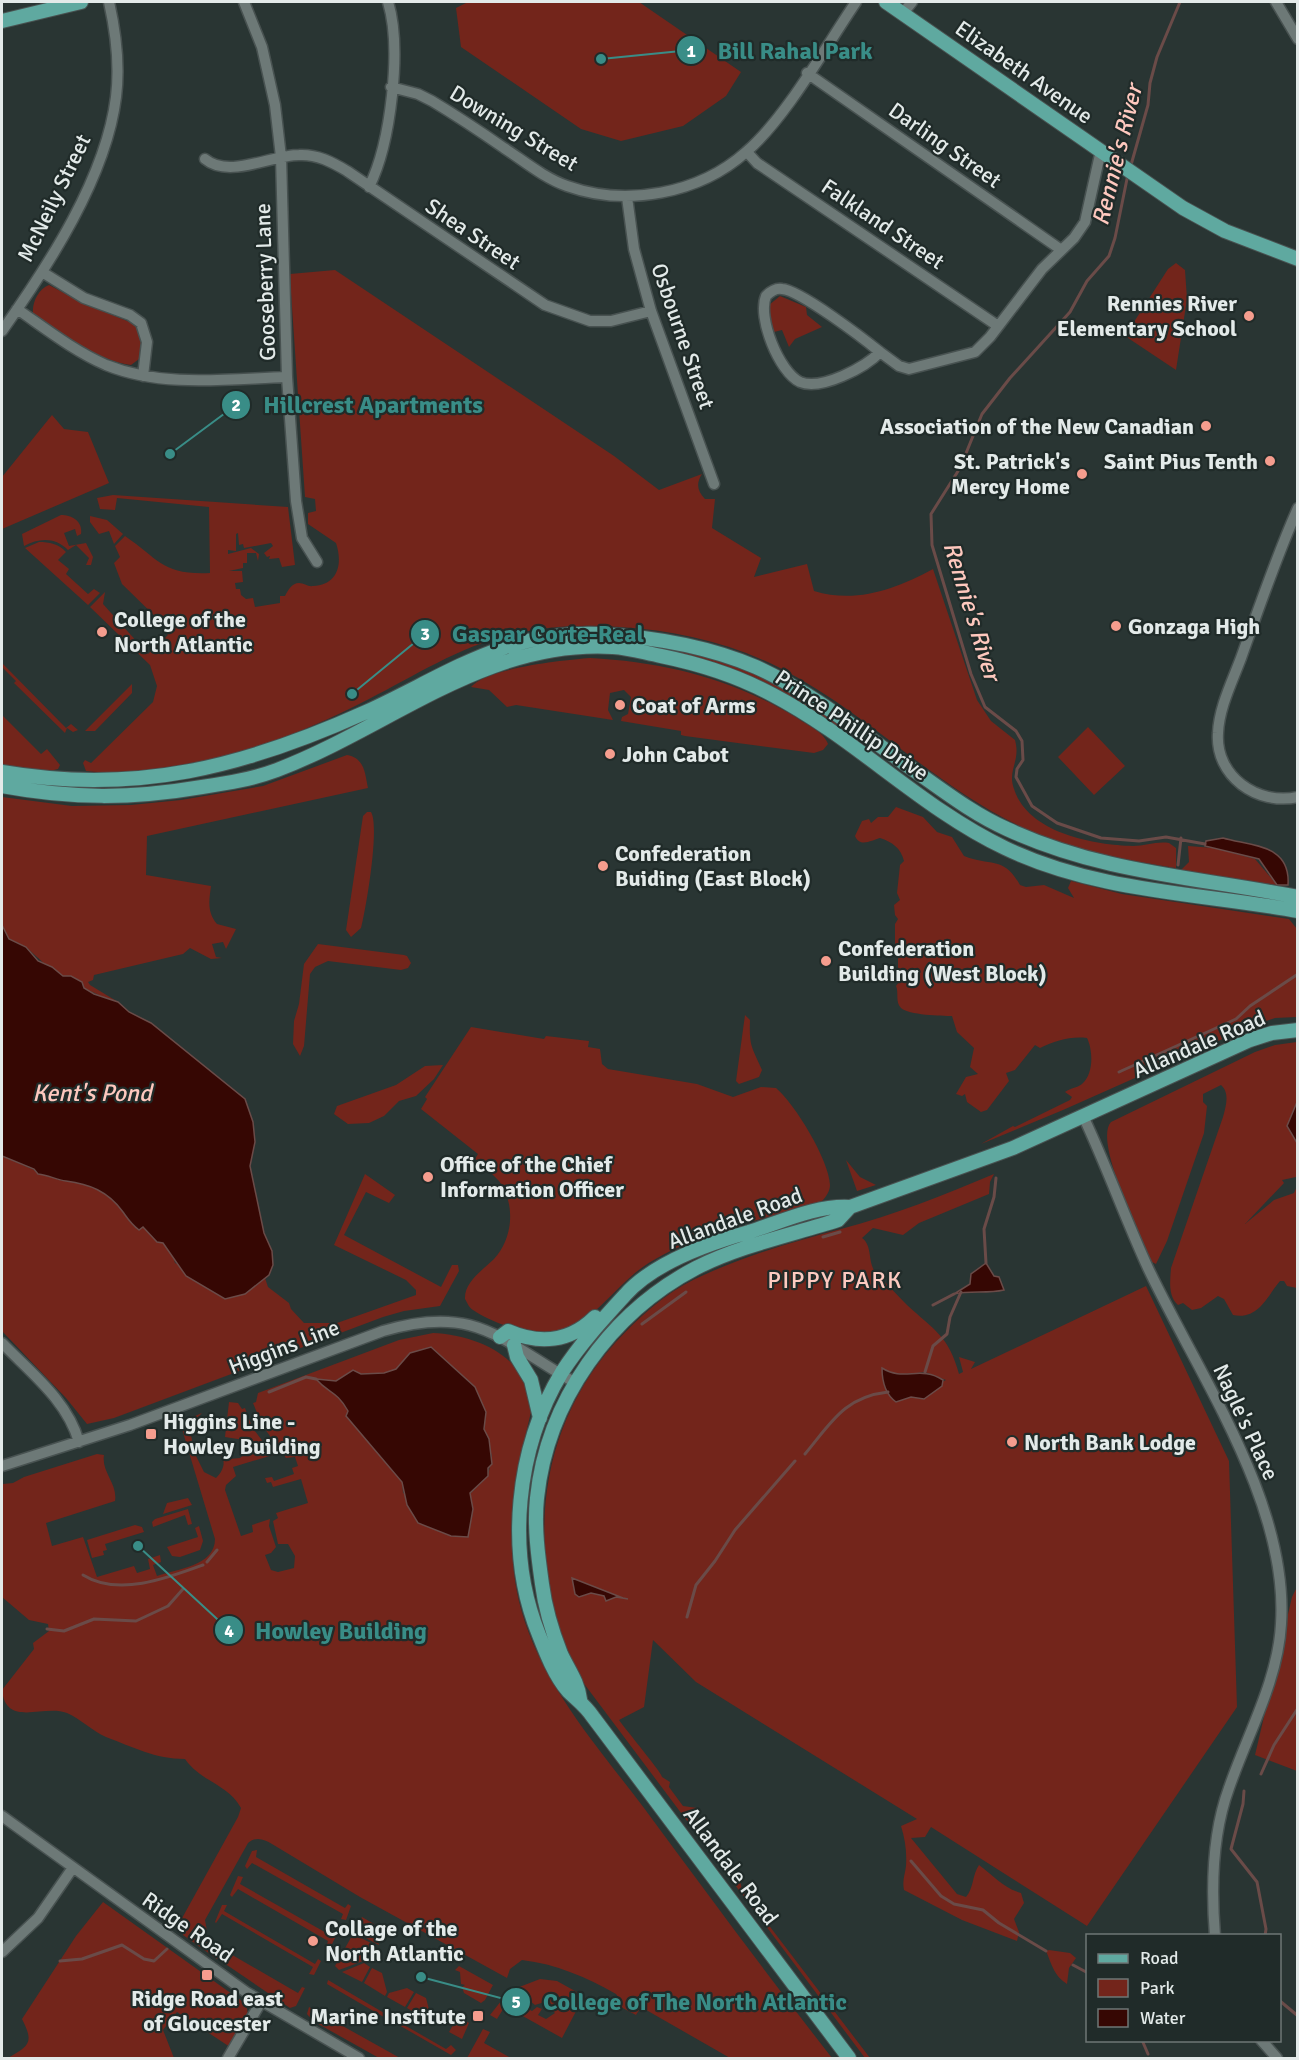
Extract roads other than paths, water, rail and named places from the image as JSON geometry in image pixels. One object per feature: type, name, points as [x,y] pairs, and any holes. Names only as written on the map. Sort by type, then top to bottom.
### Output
[{"type":"main road","points":[[2,21],[81,2]]},
{"type":"main road","name":"Elizabeth Avenue","points":[[886,2],[907,7],[1119,163],[1200,218],[1263,247],[1298,259]]},
{"type":"main road","name":"Prince Phillip Drive","points":[[2,771],[41,778],[96,780],[159,776],[208,769],[250,758],[305,739],[490,651],[552,636],[622,636],[699,648],[766,672],[824,706],[995,824],[1039,844],[1074,857],[1112,866],[1298,897]]},
{"type":"main road","name":"Prince Phillip Drive","points":[[2,786],[101,798],[174,792],[238,782],[277,770],[320,751],[460,679],[501,662],[535,653],[573,648],[632,649],[713,670],[775,696],[959,822],[1006,849],[1041,863],[1089,878],[1136,888],[1291,910]]},
{"type":"main road","name":"Allandale Road","points":[[849,2058],[580,1699],[569,1691],[547,1652],[533,1618],[523,1577],[520,1539],[522,1486],[540,1418],[561,1374],[593,1330],[624,1295],[659,1269],[713,1244],[832,1206],[850,1207],[993,1156],[1084,1118],[1250,1040],[1272,1033],[1298,1030]]},
{"type":"main road","name":"Allandale Road","points":[[580,1699],[578,1686],[562,1656],[547,1612],[536,1517],[539,1479],[549,1441],[574,1382],[624,1321],[655,1294],[683,1276],[719,1258],[838,1220],[850,1207]]},
{"type":"main road","points":[[500,1337],[508,1331],[536,1340],[566,1336],[587,1325],[618,1295],[624,1295]]},
{"type":"main road","points":[[513,1345],[517,1357],[531,1380],[540,1418]]},
{"type":"street","name":"McNeily Street","points":[[2,331],[42,272],[91,178],[111,118],[116,100],[117,64],[109,2]]},
{"type":"street","name":"Gooseberry Lane","points":[[244,2],[262,47],[270,77],[281,157],[287,377],[298,522],[302,538],[317,562]]},
{"type":"street","points":[[369,187],[384,148],[391,87],[392,20],[388,2]]},
{"type":"street","name":"Downing Street","points":[[391,87],[418,94],[432,101],[555,180],[591,192],[627,197],[685,186],[718,172],[747,152],[777,117],[856,2]]},
{"type":"street","points":[[1276,2],[1298,39]]},
{"type":"street","name":"Darling Street","points":[[807,74],[1060,249]]},
{"type":"street","points":[[880,352],[863,368],[817,383],[800,381],[785,367],[772,342],[762,311],[766,296],[777,289],[790,291],[850,327],[904,369],[917,368],[975,352],[1060,249],[1074,238],[1085,222],[1101,150]]},
{"type":"street","name":"Falkland Street","points":[[747,152],[757,163],[998,326]]},
{"type":"street","name":"Shea Street","points":[[205,159],[210,164],[226,167],[281,157],[300,155],[318,157],[347,171],[545,306],[590,321],[611,321],[651,311]]},
{"type":"street","name":"Osbourne Street","points":[[627,197],[634,249],[651,311],[714,484]]},
{"type":"street","points":[[42,272],[84,298],[130,315],[141,323],[147,342],[143,376]]},
{"type":"street","points":[[17,309],[93,359],[143,376],[191,380],[287,377]]},
{"type":"street","points":[[1298,508],[1229,692],[1217,734],[1218,746],[1226,767],[1240,784],[1268,798],[1298,797]]},
{"type":"street","name":"Nagle's Place","points":[[1084,1118],[1148,1266],[1246,1464],[1270,1530],[1280,1588],[1281,1625],[1276,1656],[1221,1811],[1213,1872],[1215,1934]]},
{"type":"street","name":"Higgins Line","points":[[2,1466],[79,1442],[396,1327],[449,1320],[478,1327],[500,1337],[574,1382]]},
{"type":"street","points":[[2,1343],[55,1396],[73,1424],[79,1442]]},
{"type":"street","name":"Ridge Road","points":[[2,1816],[72,1869],[261,2002],[359,2058]]},
{"type":"street","points":[[2,1952],[38,1918],[72,1869]]},
{"type":"street","points":[[228,2058],[261,2002]]},
{"type":"street","points":[[1263,2042],[1277,2058]]},
{"type":"water","points":[[1223,838],[1256,845],[1276,854],[1283,861],[1287,871],[1288,885],[1277,885],[1259,859],[1205,846],[1206,841]]},
{"type":"water","name":"Kent's Pond","points":[[2,925],[9,939],[26,947],[38,961],[52,967],[63,976],[71,976],[82,982],[84,988],[94,994],[118,1002],[129,1012],[151,1023],[245,1099],[253,1122],[255,1142],[250,1166],[264,1233],[272,1251],[273,1265],[269,1275],[245,1294],[225,1299],[186,1276],[163,1243],[157,1242],[143,1227],[139,1230],[136,1228],[111,1199],[98,1190],[38,1174],[34,1169],[2,1156]]},
{"type":"water","points":[[1297,1102],[1297,1143],[1287,1126]]},
{"type":"water","points":[[986,1263],[994,1276],[999,1277],[1004,1290],[954,1294],[970,1284],[971,1274]]},
{"type":"water","points":[[431,1347],[475,1387],[486,1412],[484,1429],[489,1439],[492,1464],[488,1468],[488,1476],[470,1493],[473,1509],[468,1537],[451,1536],[418,1523],[407,1505],[402,1482],[346,1416],[348,1411],[340,1399],[316,1379],[336,1381],[353,1370],[361,1374],[384,1373],[396,1369],[410,1353]]},
{"type":"water","points":[[882,1368],[898,1374],[919,1373],[935,1376],[943,1380],[942,1386],[924,1399],[911,1397],[896,1402],[885,1387]]},
{"type":"water","points":[[572,1578],[628,1599],[616,1597],[606,1601],[604,1596],[591,1593],[579,1597],[575,1594]]},
{"type":"waterway","name":"Rennie's River","points":[[1131,165],[1148,105],[1150,83],[1157,57],[1180,2]]},
{"type":"waterway","name":"Rennie's River","points":[[1128,174],[1109,256],[1087,281],[1070,312],[1010,378],[982,414],[960,468],[931,514],[932,545],[971,674],[985,707],[1016,731],[1022,741],[1023,760],[1017,769],[1016,777],[1032,806],[1057,823],[1101,838],[1139,841],[1166,837],[1205,844]]},
{"type":"waterway","points":[[1178,865],[1181,838]]},
{"type":"waterway","points":[[1119,1072],[1236,1019],[1250,1006],[1298,974]]},
{"type":"waterway","points":[[986,1263],[984,1229],[994,1197],[996,1178]]},
{"type":"waterway","points":[[823,1237],[840,1232]]},
{"type":"waterway","points":[[642,1324],[686,1292]]},
{"type":"waterway","points":[[925,1372],[933,1346],[947,1334],[950,1317],[961,1292]]},
{"type":"waterway","points":[[933,1305],[954,1294]]},
{"type":"waterway","points":[[269,1392],[306,1377],[316,1379]]},
{"type":"waterway","points":[[805,1454],[831,1422],[849,1406],[860,1399],[888,1392]]},
{"type":"waterway","points":[[687,1617],[696,1585],[735,1530],[795,1461]]},
{"type":"waterway","points":[[207,1562],[217,1550]]},
{"type":"waterway","points":[[83,1575],[112,1585],[127,1585],[159,1580],[203,1565]]},
{"type":"waterway","points":[[47,1629],[64,1631],[94,1619],[136,1621],[168,1606],[183,1589]]},
{"type":"waterway","points":[[1261,1774],[1274,1745],[1298,1708]]},
{"type":"waterway","points":[[1244,1791],[1243,1804],[1231,1849],[1257,1882],[1265,1934]]},
{"type":"waterway","points":[[911,1861],[941,1896],[954,1904],[983,1910],[999,1923],[1046,1951]]},
{"type":"waterway","points":[[60,1961],[82,1959],[122,1945],[144,1959],[154,1961],[167,1949]]},
{"type":"waterway","points":[[1073,1965],[1086,1972]]},
{"type":"waterway","points":[[1281,2002],[1298,2016]]},
{"type":"waterway","points":[[1143,2042],[1148,2054]]},
{"type":"place","name":"Bill Rahal Park","points":[[601,59]]},
{"type":"place","name":"Rennies River Elementary School","points":[[1249,316]]},
{"type":"place","name":"Association of the New Canadian","points":[[1206,426]]},
{"type":"place","name":"Hillcrest Apartments","points":[[170,454]]},
{"type":"place","name":"Saint Pius Tenth","points":[[1270,461]]},
{"type":"place","name":"St. Patrick's Mercy Home","points":[[1082,474]]},
{"type":"place","name":"Gonzaga High","points":[[1116,626]]},
{"type":"place","name":"College of the North Atlantic","points":[[102,632]]},
{"type":"place","name":"Gaspar Corte-Real","points":[[352,694]]},
{"type":"place","name":"Coat of Arms","points":[[620,705]]},
{"type":"place","name":"John Cabot","points":[[610,754]]},
{"type":"place","name":"Confederation Buiding (East Block)","points":[[603,866]]},
{"type":"place","name":"Confederation Building (West Block)","points":[[826,961]]},
{"type":"place","name":"Office of the Chief Information Officer","points":[[428,1177]]},
{"type":"place","name":"Higgins Line - Howley Building","points":[[151,1434]]},
{"type":"place","name":"North Bank Lodge","points":[[1012,1442]]},
{"type":"place","name":"Howley Building","points":[[138,1546]]},
{"type":"place","name":"Collage of the North Atlantic","points":[[313,1941]]},
{"type":"place","name":"Ridge Road east of Gloucester","points":[[207,1975]]},
{"type":"place","name":"College of The North Atlantic","points":[[421,1977]]},
{"type":"place","name":"Marine Institute","points":[[478,2016]]},
{"type":"district","name":"PIPPY PARK","points":[[835,1280]]}]
